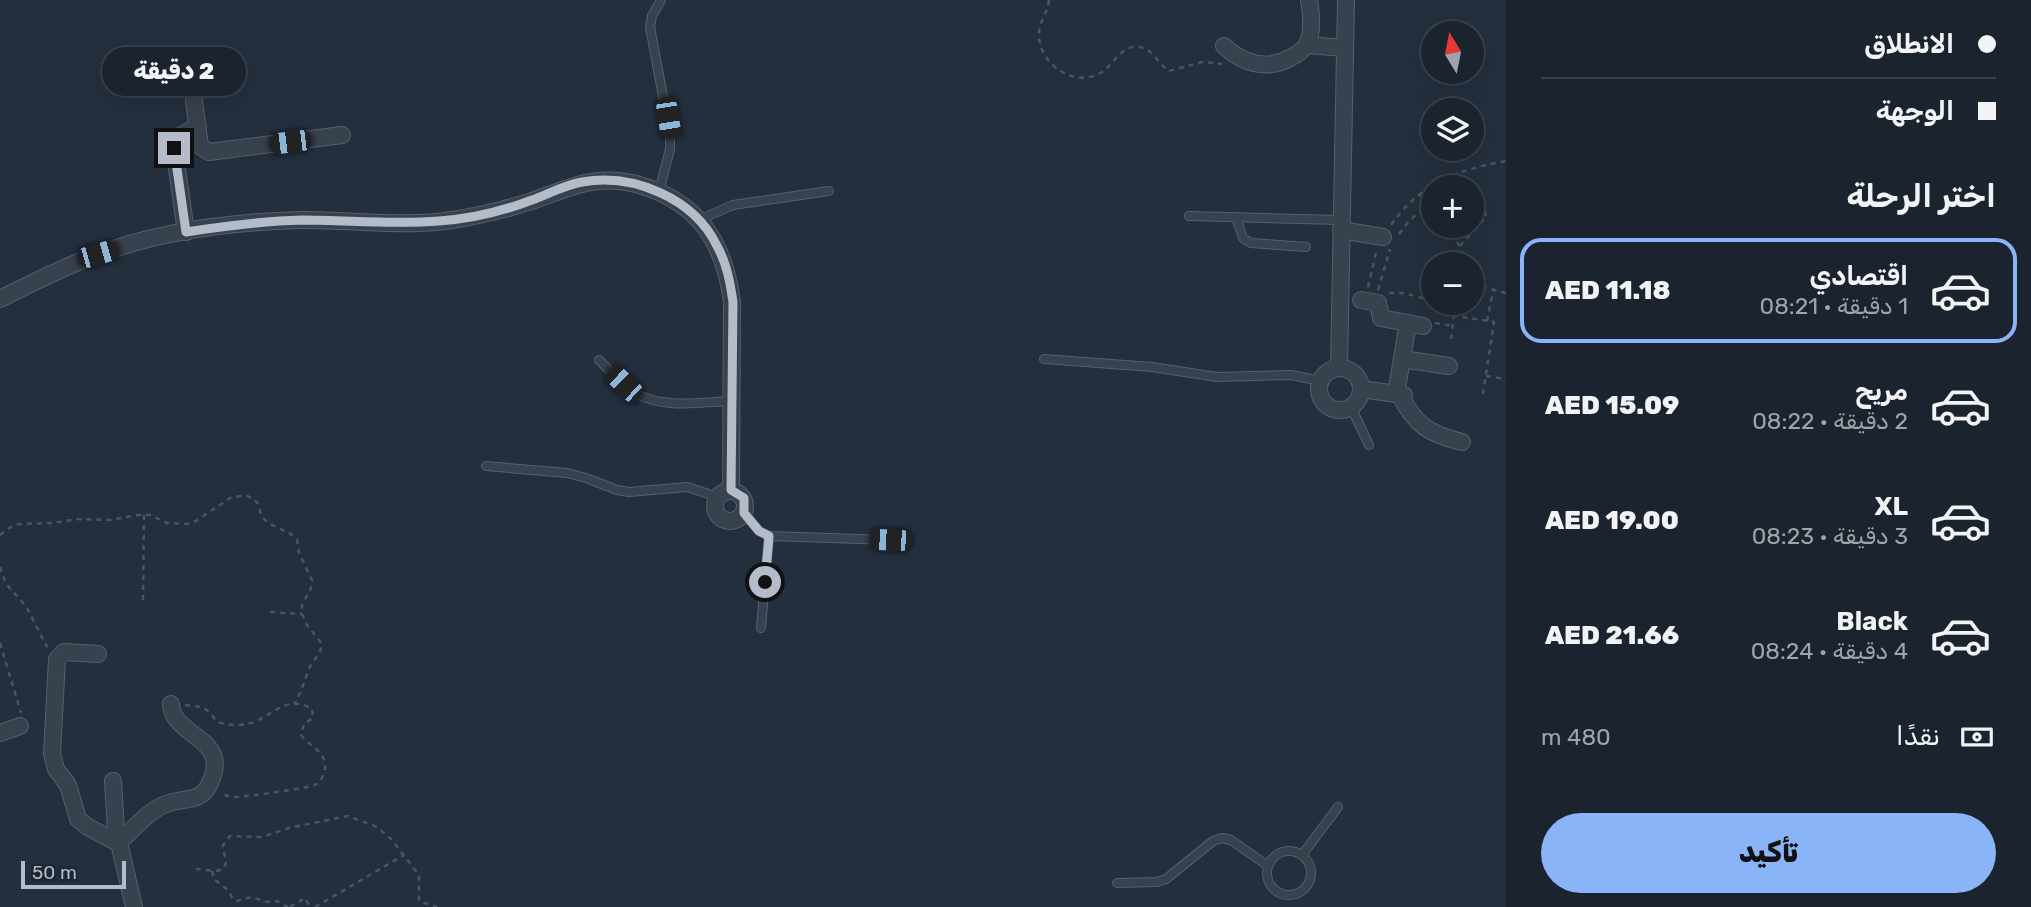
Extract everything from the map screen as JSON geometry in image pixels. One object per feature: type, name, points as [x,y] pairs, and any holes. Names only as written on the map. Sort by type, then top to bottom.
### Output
[{"type":"street","points":[[1307,45],[1309,0]]},
{"type":"street","points":[[1339,368],[1346,0]]},
{"type":"street","points":[[1224,46],[1245,61],[1259,64],[1285,61],[1307,45],[1345,48]]},
{"type":"street","points":[[194,101],[200,146],[209,152],[342,135]]},
{"type":"street","points":[[186,232],[174,148],[180,136],[198,126]]},
{"type":"street","points":[[0,299],[98,254],[186,232],[303,220],[375,224],[443,221],[502,210],[581,182],[607,180],[634,184],[659,192],[680,204],[699,220],[717,244],[728,272],[733,302],[732,401],[724,493],[715,506],[722,519],[737,520],[744,513],[744,498],[724,493]]},
{"type":"street","points":[[1341,225],[1390,240]]},
{"type":"street","points":[[1368,301],[1379,305],[1381,318],[1415,325],[1402,359],[1403,395],[1416,420],[1427,430],[1462,442]]},
{"type":"street","points":[[1402,359],[1449,366]]},
{"type":"street","points":[[1339,368],[1355,374],[1361,389],[1359,400],[1351,407],[1340,410],[1329,407],[1321,398],[1321,381],[1328,372],[1339,368]]},
{"type":"street","points":[[1361,389],[1403,395]]},
{"type":"street","points":[[97,654],[64,652],[58,656],[53,762],[68,785],[78,819],[118,843]]},
{"type":"street","points":[[118,843],[152,812],[172,802],[194,800],[202,795],[214,776],[212,752],[205,741],[176,721],[172,704]]},
{"type":"street","points":[[0,733],[20,726]]},
{"type":"street","points":[[113,781],[118,843],[134,907]]},
{"type":"lane","points":[[659,192],[670,149],[670,134],[650,27],[652,16],[661,0]]},
{"type":"lane","points":[[699,220],[733,205],[829,191]]},
{"type":"lane","points":[[1189,216],[1341,225]]},
{"type":"lane","points":[[1236,217],[1243,238],[1251,243],[1306,247]]},
{"type":"lane","points":[[1044,359],[1152,367],[1217,377],[1291,374],[1321,381]]},
{"type":"lane","points":[[599,360],[624,384],[648,399],[661,402],[732,401]]},
{"type":"lane","points":[[1351,407],[1369,444]]},
{"type":"lane","points":[[486,466],[567,473],[629,492],[687,487],[724,493]]},
{"type":"lane","points":[[744,513],[759,531],[769,536],[890,540]]},
{"type":"lane","points":[[761,628],[769,536]]},
{"type":"lane","points":[[1302,855],[1338,807]]},
{"type":"lane","points":[[1117,883],[1157,882],[1166,879],[1213,841],[1222,838],[1231,841],[1268,866]]},
{"type":"lane","points":[[1285,851],[1302,855],[1310,864],[1311,876],[1302,891],[1284,895],[1273,889],[1268,878],[1268,866],[1274,856],[1285,851]]},
{"type":"lane","points":[[1289,907],[1290,895]]},
{"type":"path","points":[[1049,0],[1039,28],[1040,43],[1053,66],[1069,75],[1096,75],[1126,49],[1138,46],[1154,55],[1169,71],[1202,62],[1233,65],[1245,61]]},
{"type":"path","points":[[1451,175],[1506,161]]},
{"type":"path","points":[[1368,301],[1380,285],[1394,222],[1421,194]]},
{"type":"path","points":[[1368,301],[1371,270],[1390,240],[1421,210]]},
{"type":"path","points":[[1454,238],[1462,252]]},
{"type":"path","points":[[1460,246],[1467,238]]},
{"type":"path","points":[[1380,285],[1387,292],[1421,298]]},
{"type":"path","points":[[1484,288],[1506,293]]},
{"type":"path","points":[[1488,321],[1493,291]]},
{"type":"path","points":[[1451,339],[1454,315],[1494,322],[1483,394]]},
{"type":"path","points":[[1486,376],[1506,379]]},
{"type":"path","points":[[0,535],[19,524],[77,519],[111,520],[144,515],[167,523],[187,524],[230,498],[246,495],[252,498],[268,523],[291,534],[297,540],[299,554],[312,580],[302,605],[302,614],[322,644],[321,652],[308,671],[305,685],[294,704]]},
{"type":"path","points":[[143,600],[144,515]]},
{"type":"path","points":[[0,567],[6,584],[26,606],[36,629],[57,663]]},
{"type":"path","points":[[270,612],[302,614]]},
{"type":"path","points":[[0,643],[20,708],[20,726]]},
{"type":"path","points":[[172,704],[196,706],[210,712],[220,723],[242,725],[250,724],[273,709],[294,704],[309,706],[314,714],[301,729],[304,740],[321,754],[326,765],[323,776],[316,785],[305,789],[283,789],[237,797],[208,788]]},
{"type":"path","points":[[196,869],[221,870],[226,862],[222,849],[224,841],[230,836],[262,837],[342,816],[382,830],[419,875],[421,884],[418,898],[425,904],[437,907]]},
{"type":"path","points":[[212,871],[214,879],[237,901],[251,897],[267,902],[277,901],[289,907],[305,898],[312,907],[404,855]]},
{"type":"path","points":[[419,907],[425,904]]},
{"type":"route","points":[[174,148],[186,232],[226,225],[303,220],[375,224],[443,221],[502,210],[581,182],[607,180],[634,184],[659,192],[680,204],[699,220],[717,244],[728,272],[733,302],[731,490],[741,494],[746,503],[744,513],[759,531],[769,536],[765,582]]}]
